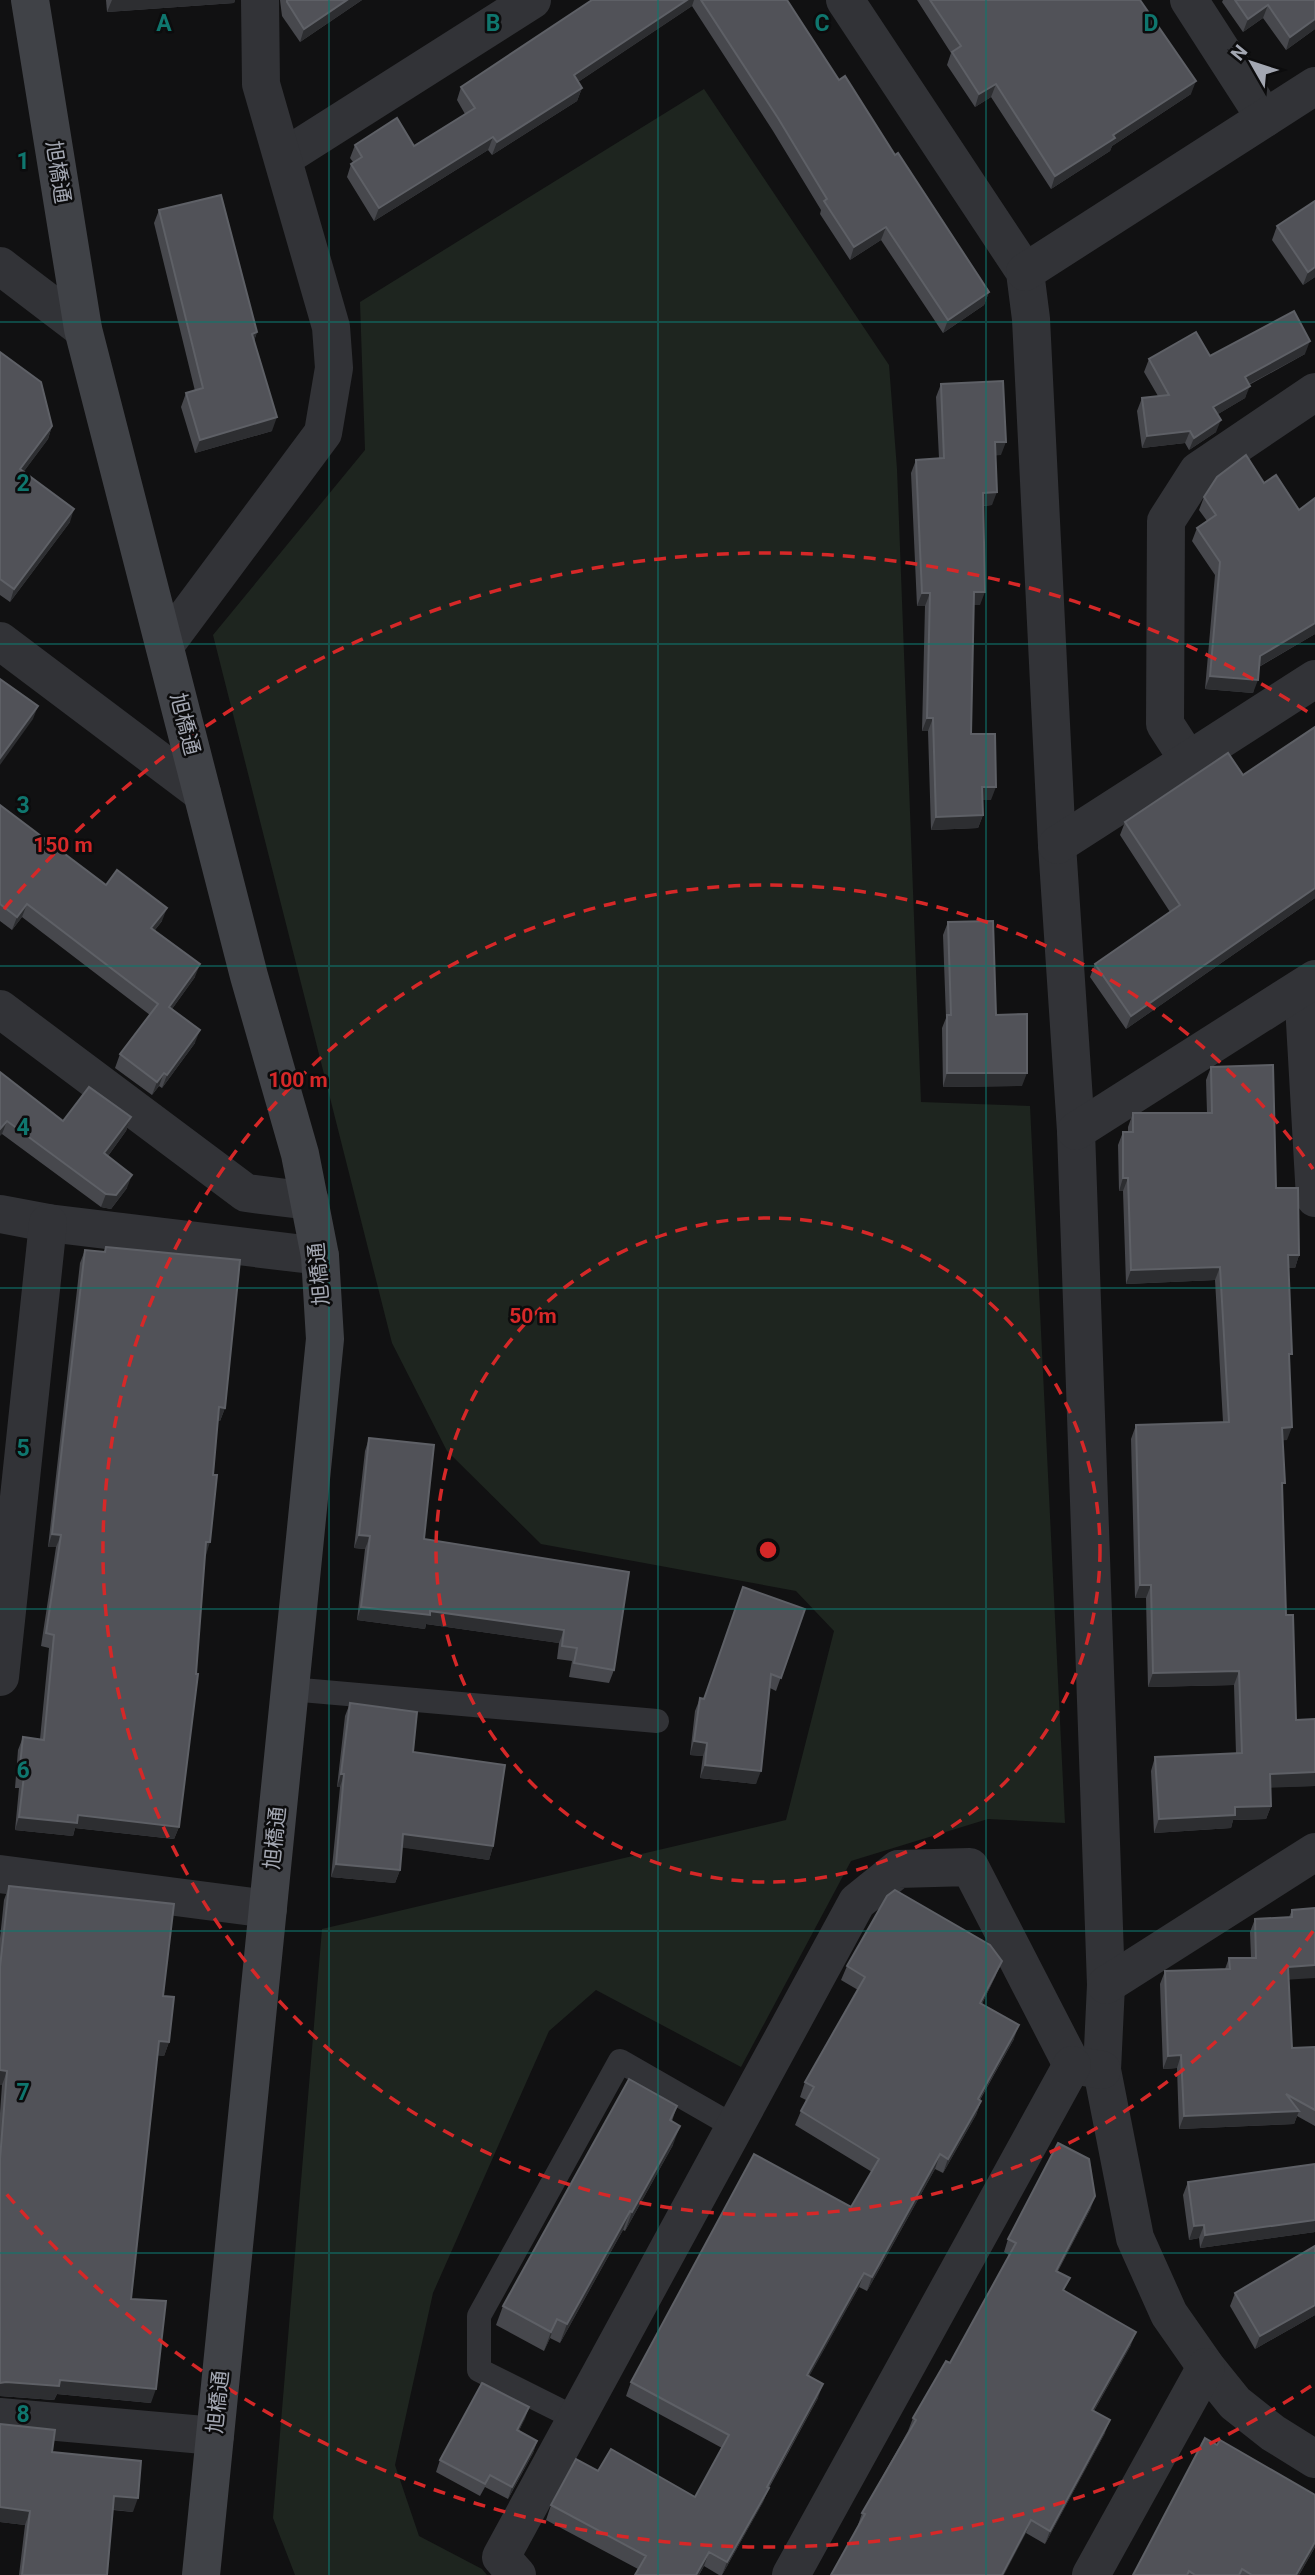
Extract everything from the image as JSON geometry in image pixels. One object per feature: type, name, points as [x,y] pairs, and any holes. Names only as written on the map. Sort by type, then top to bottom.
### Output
[{"type":"street","name":"旭橋通","points":[[30,0],[83,329],[166,644],[249,976],[300,1154],[320,1256],[325,1339],[201,2575]]},
{"type":"street","points":[[166,644],[323,433],[334,368],[331,327],[261,84],[260,0]]},
{"type":"street","points":[[283,158],[532,0]]},
{"type":"street","points":[[791,2575],[1087,2068],[1106,1985],[1076,1131],[1057,845],[1031,319],[1025,272],[845,0]]},
{"type":"street","points":[[1189,0],[1265,118]]},
{"type":"street","points":[[1025,272],[1315,86]]},
{"type":"street","points":[[0,266],[83,329]]},
{"type":"street","points":[[1189,761],[1165,724],[1166,521],[1198,471],[1315,392]]},
{"type":"street","points":[[0,641],[202,793]]},
{"type":"street","points":[[1057,845],[1315,679]]},
{"type":"street","points":[[1076,1131],[1309,983]]},
{"type":"street","points":[[1309,983],[1315,1198]]},
{"type":"street","points":[[0,1009],[246,1193],[310,1201]]},
{"type":"street","points":[[0,1214],[48,1223],[320,1256]]},
{"type":"street","points":[[0,1676],[48,1223]]},
{"type":"street","points":[[1106,1985],[1315,1852]]},
{"type":"street","points":[[517,2575],[501,2557],[858,1902],[898,1869],[970,1867],[1087,2068],[1135,2238],[1170,2314],[1206,2367],[1235,2403],[1273,2433],[1315,2459]]},
{"type":"street","points":[[0,1874],[268,1909]]},
{"type":"street","points":[[1091,2575],[1206,2367]]},
{"type":"street","points":[[0,2417],[215,2435]]},
{"type":"lane","points":[[290,1689],[657,1721]]},
{"type":"lane","points":[[577,2418],[479,2370],[479,2316],[620,2061],[735,2127]]},
{"type":"shaded area","points":[[704,89],[889,365],[897,469],[921,1102],[1030,1106],[1065,1823],[988,1819],[851,1861],[741,2067],[596,1990],[549,2031],[433,2293],[395,2465],[419,2536],[482,2569],[487,2575],[295,2575],[273,2518],[322,1929],[786,1820],[834,1631],[796,1591],[541,1544],[447,1451],[392,1343],[213,635],[365,450],[360,302]]},
{"type":"building","points":[[287,0],[347,0],[304,29]]},
{"type":"building","points":[[592,0],[687,0],[574,75],[582,88],[497,142],[493,137],[379,208],[351,164],[362,157],[355,145],[397,118],[414,146],[475,108],[461,87]]},
{"type":"building","points":[[701,0],[787,0],[839,80],[845,76],[895,155],[898,153],[989,292],[948,320],[886,227],[854,247],[824,201],[827,199],[778,118]]},
{"type":"building","points":[[930,0],[1140,0],[1196,81],[1055,176],[996,84],[979,94],[952,52],[961,46]]},
{"type":"building","points":[[1235,0],[1315,0],[1315,19],[1290,37],[1268,5],[1248,19]]},
{"type":"building","points":[[221,195],[257,332],[252,334],[277,417],[200,440],[186,393],[203,388],[159,210]]},
{"type":"building","points":[[1315,201],[1315,267],[1308,272],[1277,226]]},
{"type":"building","points":[[1294,311],[1310,341],[1245,377],[1250,386],[1213,407],[1221,420],[1194,438],[1190,431],[1147,436],[1142,398],[1169,395],[1149,359],[1196,332],[1210,356]]},
{"type":"building","points":[[0,352],[41,382],[52,426],[20,469],[74,509],[14,589],[0,579]]},
{"type":"building","points":[[1003,381],[1006,442],[995,442],[997,492],[983,493],[985,592],[974,592],[971,734],[995,734],[996,787],[982,787],[983,815],[936,817],[933,718],[927,718],[930,593],[922,593],[916,460],[944,458],[941,384]]},
{"type":"building","points":[[1246,455],[1264,483],[1276,475],[1299,510],[1315,498],[1315,623],[1260,656],[1258,680],[1210,676],[1220,562],[1197,528],[1216,515],[1204,497],[1217,477]]},
{"type":"building","points":[[0,679],[38,706],[0,758]]},
{"type":"building","points":[[1315,727],[1315,888],[1131,1016],[1095,964],[1180,905],[1125,822],[1228,753],[1243,775]]},
{"type":"building","points":[[0,805],[106,885],[117,870],[167,908],[151,928],[200,964],[169,1007],[200,1030],[167,1075],[164,1073],[157,1082],[120,1054],[158,1004],[27,904],[17,917],[0,904]]},
{"type":"building","points":[[993,921],[996,1015],[1027,1014],[1027,1073],[947,1073],[947,1015],[951,1015],[948,922]]},
{"type":"building","points":[[1273,1065],[1276,1188],[1298,1188],[1299,1255],[1288,1255],[1292,1427],[1282,1428],[1286,1615],[1293,1615],[1296,1720],[1315,1719],[1315,1772],[1270,1774],[1271,1806],[1235,1807],[1235,1815],[1159,1819],[1155,1757],[1242,1753],[1239,1671],[1153,1673],[1151,1585],[1140,1585],[1136,1425],[1229,1422],[1220,1267],[1131,1270],[1128,1178],[1123,1178],[1123,1132],[1133,1132],[1133,1113],[1212,1113],[1211,1067]]},
{"type":"building","points":[[0,1072],[63,1121],[89,1087],[131,1117],[104,1153],[132,1175],[116,1195],[106,1194],[7,1121],[0,1129]]},
{"type":"building","points":[[106,1247],[240,1260],[225,1408],[219,1407],[213,1475],[217,1475],[210,1542],[206,1542],[198,1674],[179,1827],[78,1815],[77,1823],[19,1817],[24,1776],[19,1775],[23,1737],[44,1740],[54,1635],[46,1633],[61,1535],[52,1534],[85,1250],[105,1252]]},
{"type":"building","points":[[369,1438],[434,1445],[424,1539],[629,1572],[614,1670],[574,1663],[577,1648],[562,1646],[564,1630],[430,1611],[430,1615],[361,1607],[370,1536],[359,1535]]},
{"type":"building","points":[[743,1587],[805,1609],[781,1678],[771,1674],[761,1771],[705,1765],[707,1743],[694,1741],[700,1698],[704,1699]]},
{"type":"building","points":[[350,1703],[417,1712],[413,1752],[505,1765],[493,1846],[403,1834],[400,1870],[336,1864],[344,1774],[341,1774]]},
{"type":"building","points":[[9,1886],[174,1904],[163,1996],[174,1997],[169,2042],[159,2041],[131,2299],[166,2301],[156,2389],[60,2380],[59,2386],[0,2383],[0,2159],[7,2071],[0,2070],[0,1967]]},
{"type":"building","points":[[895,1890],[990,1945],[1002,1961],[980,2003],[1019,2025],[948,2159],[940,2154],[872,2277],[864,2273],[807,2375],[823,2384],[727,2562],[709,2552],[696,2575],[635,2575],[646,2556],[551,2505],[576,2459],[598,2471],[611,2449],[695,2497],[729,2435],[631,2382],[754,2154],[851,2207],[879,2159],[801,2111],[814,2087],[805,2082],[865,1977],[847,1966],[887,1896]]},
{"type":"building","points":[[1315,1908],[1315,1965],[1288,1967],[1292,2048],[1315,2047],[1315,2110],[1286,2094],[1299,2111],[1184,2116],[1181,2055],[1168,2056],[1165,1971],[1230,1969],[1229,1958],[1256,1958],[1255,1919],[1292,1917],[1292,1910]]},
{"type":"building","points":[[629,2079],[677,2106],[670,2120],[680,2126],[567,2324],[557,2319],[551,2332],[503,2306]]},
{"type":"building","points":[[1058,2143],[1089,2159],[1095,2196],[1056,2271],[1070,2278],[1063,2290],[1136,2332],[1092,2410],[1110,2420],[1050,2531],[1031,2520],[1002,2575],[831,2575],[865,2514],[862,2513],[916,2420],[913,2418],[946,2361],[950,2363],[1016,2243],[1008,2239]]},
{"type":"building","points":[[1315,2164],[1315,2220],[1205,2235],[1204,2225],[1194,2226],[1188,2182]]},
{"type":"building","points":[[1315,2246],[1315,2305],[1260,2336],[1235,2293]]},
{"type":"building","points":[[482,2383],[529,2407],[517,2430],[537,2441],[512,2487],[490,2475],[485,2484],[440,2460]]},
{"type":"building","points":[[0,2424],[55,2430],[52,2452],[141,2461],[138,2498],[114,2496],[107,2575],[22,2575],[30,2511],[0,2507]]},
{"type":"building","points":[[1205,2438],[1217,2445],[1220,2440],[1315,2495],[1315,2542],[1296,2575],[1252,2575],[1242,2569],[1239,2575],[1195,2575],[1189,2571],[1187,2575],[1133,2575]]}]
